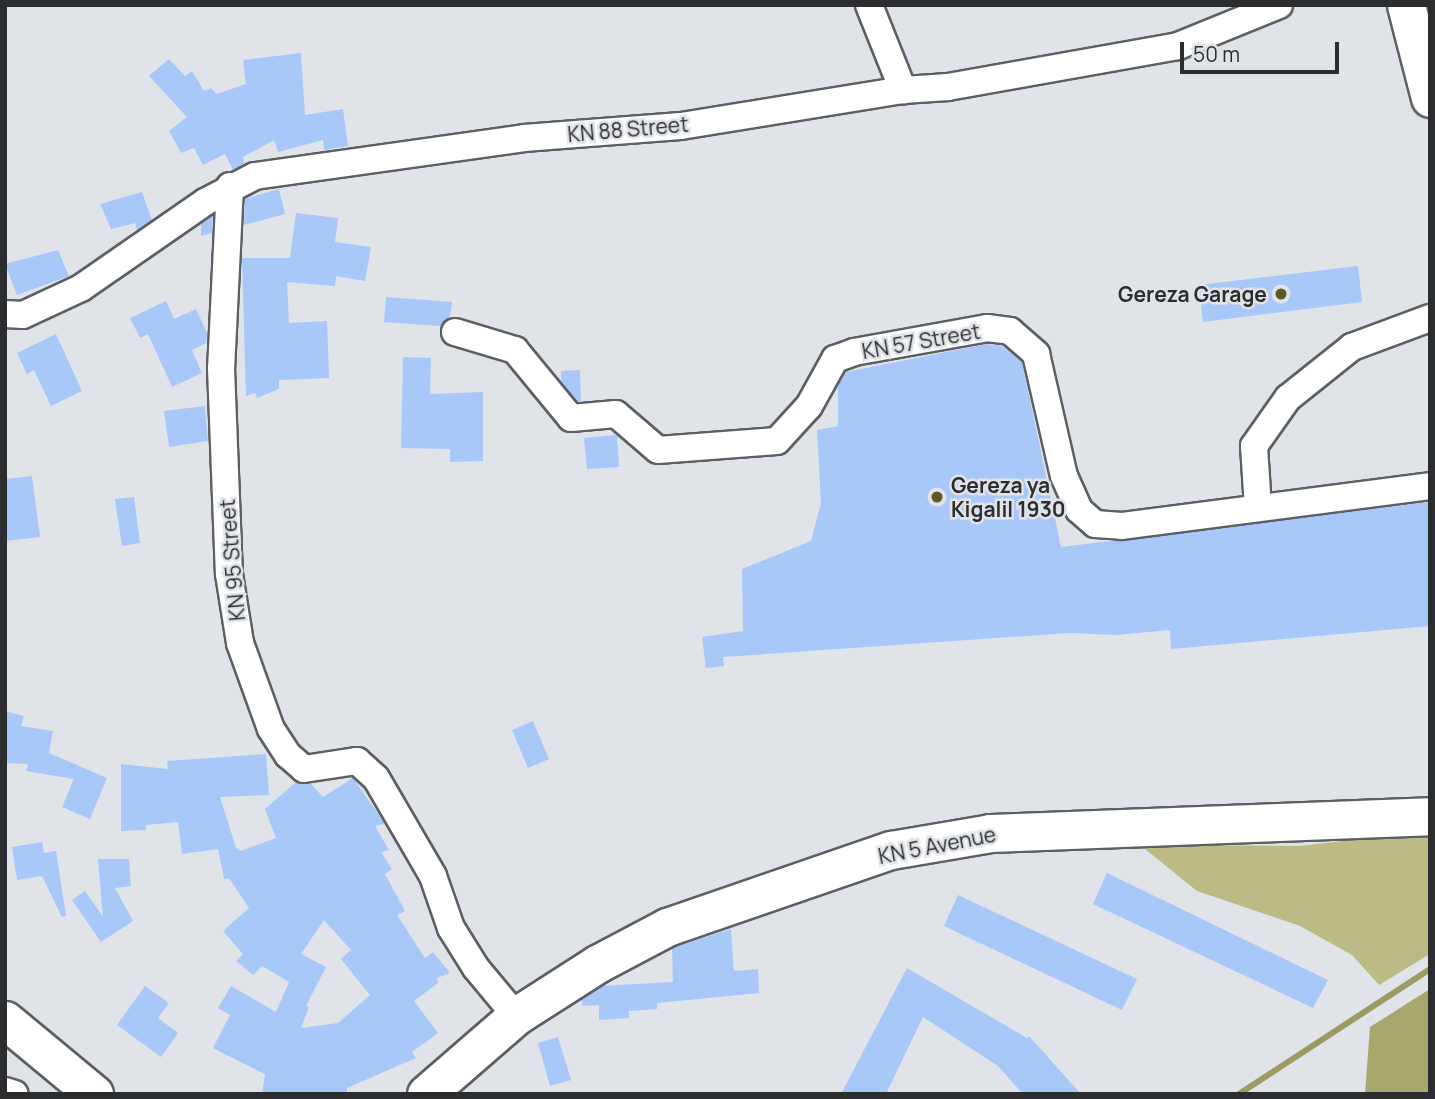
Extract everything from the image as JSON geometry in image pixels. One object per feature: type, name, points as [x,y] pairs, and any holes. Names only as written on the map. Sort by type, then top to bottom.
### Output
[{"type":"main road","points":[[1406,5],[1430,98]]},
{"type":"main road","name":"KN 5 Avenue","points":[[426,1094],[516,1016],[599,963],[667,927],[891,850],[990,833],[1430,816]]},
{"type":"main road","points":[[5,1020],[94,1094]]},
{"type":"street","points":[[869,5],[903,90]]},
{"type":"street","name":"KN 88 Street","points":[[5,314],[23,315],[81,288],[230,186],[255,176],[524,138],[681,126],[903,90],[948,87],[1178,46],[1279,5]]},
{"type":"street","name":"KN 95 Street","points":[[230,186],[221,368],[229,574],[240,643],[271,729],[288,755],[304,769],[357,761],[376,778],[433,876],[451,928],[475,968],[516,1016]]},
{"type":"street","points":[[1258,508],[1254,446],[1288,398],[1352,347],[1430,318]]},
{"type":"street","name":"KN 57 Street","points":[[455,331],[515,350],[571,418],[616,414],[659,450],[777,441],[810,406],[835,359],[854,352],[974,330],[1010,331],[1036,354],[1063,476],[1079,510],[1095,524],[1122,526],[1430,486]]},
{"type":"street","points":[[5,1091],[15,1094]]},
{"type":"shaded area","points":[[1430,831],[1430,954],[1379,985],[1352,955],[1300,926],[1197,891],[1140,845],[1299,846]]},
{"type":"shaded area","points":[[1430,989],[1430,1094],[1365,1094],[1370,1027]]},
{"type":"building","points":[[301,53],[305,115],[343,109],[348,146],[324,150],[323,140],[278,152],[274,140],[243,157],[244,164],[233,170],[225,154],[203,165],[194,148],[181,153],[169,131],[187,117],[149,76],[169,59],[185,76],[192,71],[204,91],[211,88],[217,94],[246,84],[243,60]]},
{"type":"building","points":[[279,189],[285,214],[244,225],[245,199]]},
{"type":"building","points":[[142,192],[152,220],[137,230],[135,223],[111,229],[100,204]]},
{"type":"building","points":[[296,213],[338,218],[335,242],[371,247],[365,281],[336,276],[335,286],[287,282],[289,323],[327,321],[329,378],[279,380],[279,389],[257,398],[255,393],[246,396],[242,258],[290,258]]},
{"type":"building","points":[[213,216],[212,233],[201,236],[201,224]]},
{"type":"building","points":[[58,250],[69,276],[17,295],[5,264]]},
{"type":"building","name":"Gereza Garage","points":[[1358,266],[1362,302],[1203,322],[1199,285]]},
{"type":"building","points":[[386,297],[452,302],[450,317],[440,326],[384,322]]},
{"type":"building","points":[[166,301],[174,319],[196,309],[207,333],[206,343],[192,350],[202,373],[172,387],[148,334],[140,338],[130,318]]},
{"type":"building","points":[[56,334],[82,391],[51,406],[34,370],[27,374],[17,353]]},
{"type":"building","name":"Gereza ya KigaliI 1930","points":[[987,344],[1002,346],[1022,362],[1061,547],[1430,502],[1430,626],[1171,649],[1170,630],[1116,635],[1070,633],[723,657],[724,666],[706,668],[702,637],[743,631],[742,569],[811,541],[821,503],[817,430],[838,426],[838,386],[846,372]]},
{"type":"building","points":[[403,357],[431,358],[430,394],[483,392],[483,461],[450,462],[450,449],[401,448]]},
{"type":"building","points":[[580,370],[581,401],[578,402],[561,381],[561,371]]},
{"type":"building","points":[[205,406],[208,441],[169,447],[164,411]]},
{"type":"building","points":[[617,435],[619,467],[587,469],[584,438]]},
{"type":"building","points":[[32,476],[40,537],[5,541],[5,479]]},
{"type":"building","points":[[134,497],[140,543],[122,546],[115,499]]},
{"type":"building","points":[[5,711],[24,716],[21,726],[53,731],[49,753],[107,778],[90,819],[62,807],[74,779],[26,771],[28,764],[5,763]]},
{"type":"building","points":[[533,721],[549,759],[528,768],[512,730]]},
{"type":"building","points":[[266,754],[269,795],[220,797],[236,848],[240,851],[276,838],[265,809],[296,782],[311,784],[323,797],[353,778],[385,824],[375,826],[389,850],[381,852],[392,869],[385,874],[405,911],[397,915],[425,958],[433,952],[450,973],[437,978],[438,983],[414,1001],[438,1033],[412,1052],[416,1058],[347,1088],[347,1094],[262,1094],[265,1074],[213,1048],[230,1015],[218,1008],[231,986],[276,1012],[289,982],[262,966],[253,975],[236,961],[243,954],[223,931],[249,908],[229,878],[224,879],[218,849],[182,854],[178,822],[146,825],[146,830],[121,831],[121,764],[168,769],[167,761]],"holes":[[[324,920],[351,950],[341,959],[370,995],[338,1023],[301,1028],[309,1007],[306,1006],[326,967],[301,954]]]},
{"type":"building","points":[[42,842],[44,853],[56,851],[66,916],[62,917],[42,876],[17,880],[12,847]]},
{"type":"building","points":[[98,859],[129,859],[131,886],[115,888],[133,921],[101,942],[72,900],[85,891],[103,917]]},
{"type":"building","points":[[1107,873],[1328,980],[1313,1008],[1093,904]]},
{"type":"building","points":[[958,895],[1137,979],[1122,1010],[944,926]]},
{"type":"building","points":[[731,929],[734,971],[758,969],[759,993],[657,1003],[657,1009],[629,1011],[629,1018],[599,1020],[599,1005],[582,1006],[582,999],[601,986],[673,982],[672,948]]},
{"type":"building","points":[[907,968],[1027,1038],[1029,1036],[1081,1094],[1023,1094],[998,1066],[923,1017],[886,1094],[841,1094]]},
{"type":"building","points":[[145,986],[169,1003],[158,1018],[178,1033],[161,1057],[117,1025]]},
{"type":"building","points":[[558,1037],[571,1080],[550,1086],[538,1043]]},
{"type":"waterway","points":[[1239,1094],[1430,969]]},
{"type":"place","name":"Gereza Garage","points":[[1281,294]]},
{"type":"place","name":"Gereza ya KigaliI 1930","points":[[937,497]]}]
